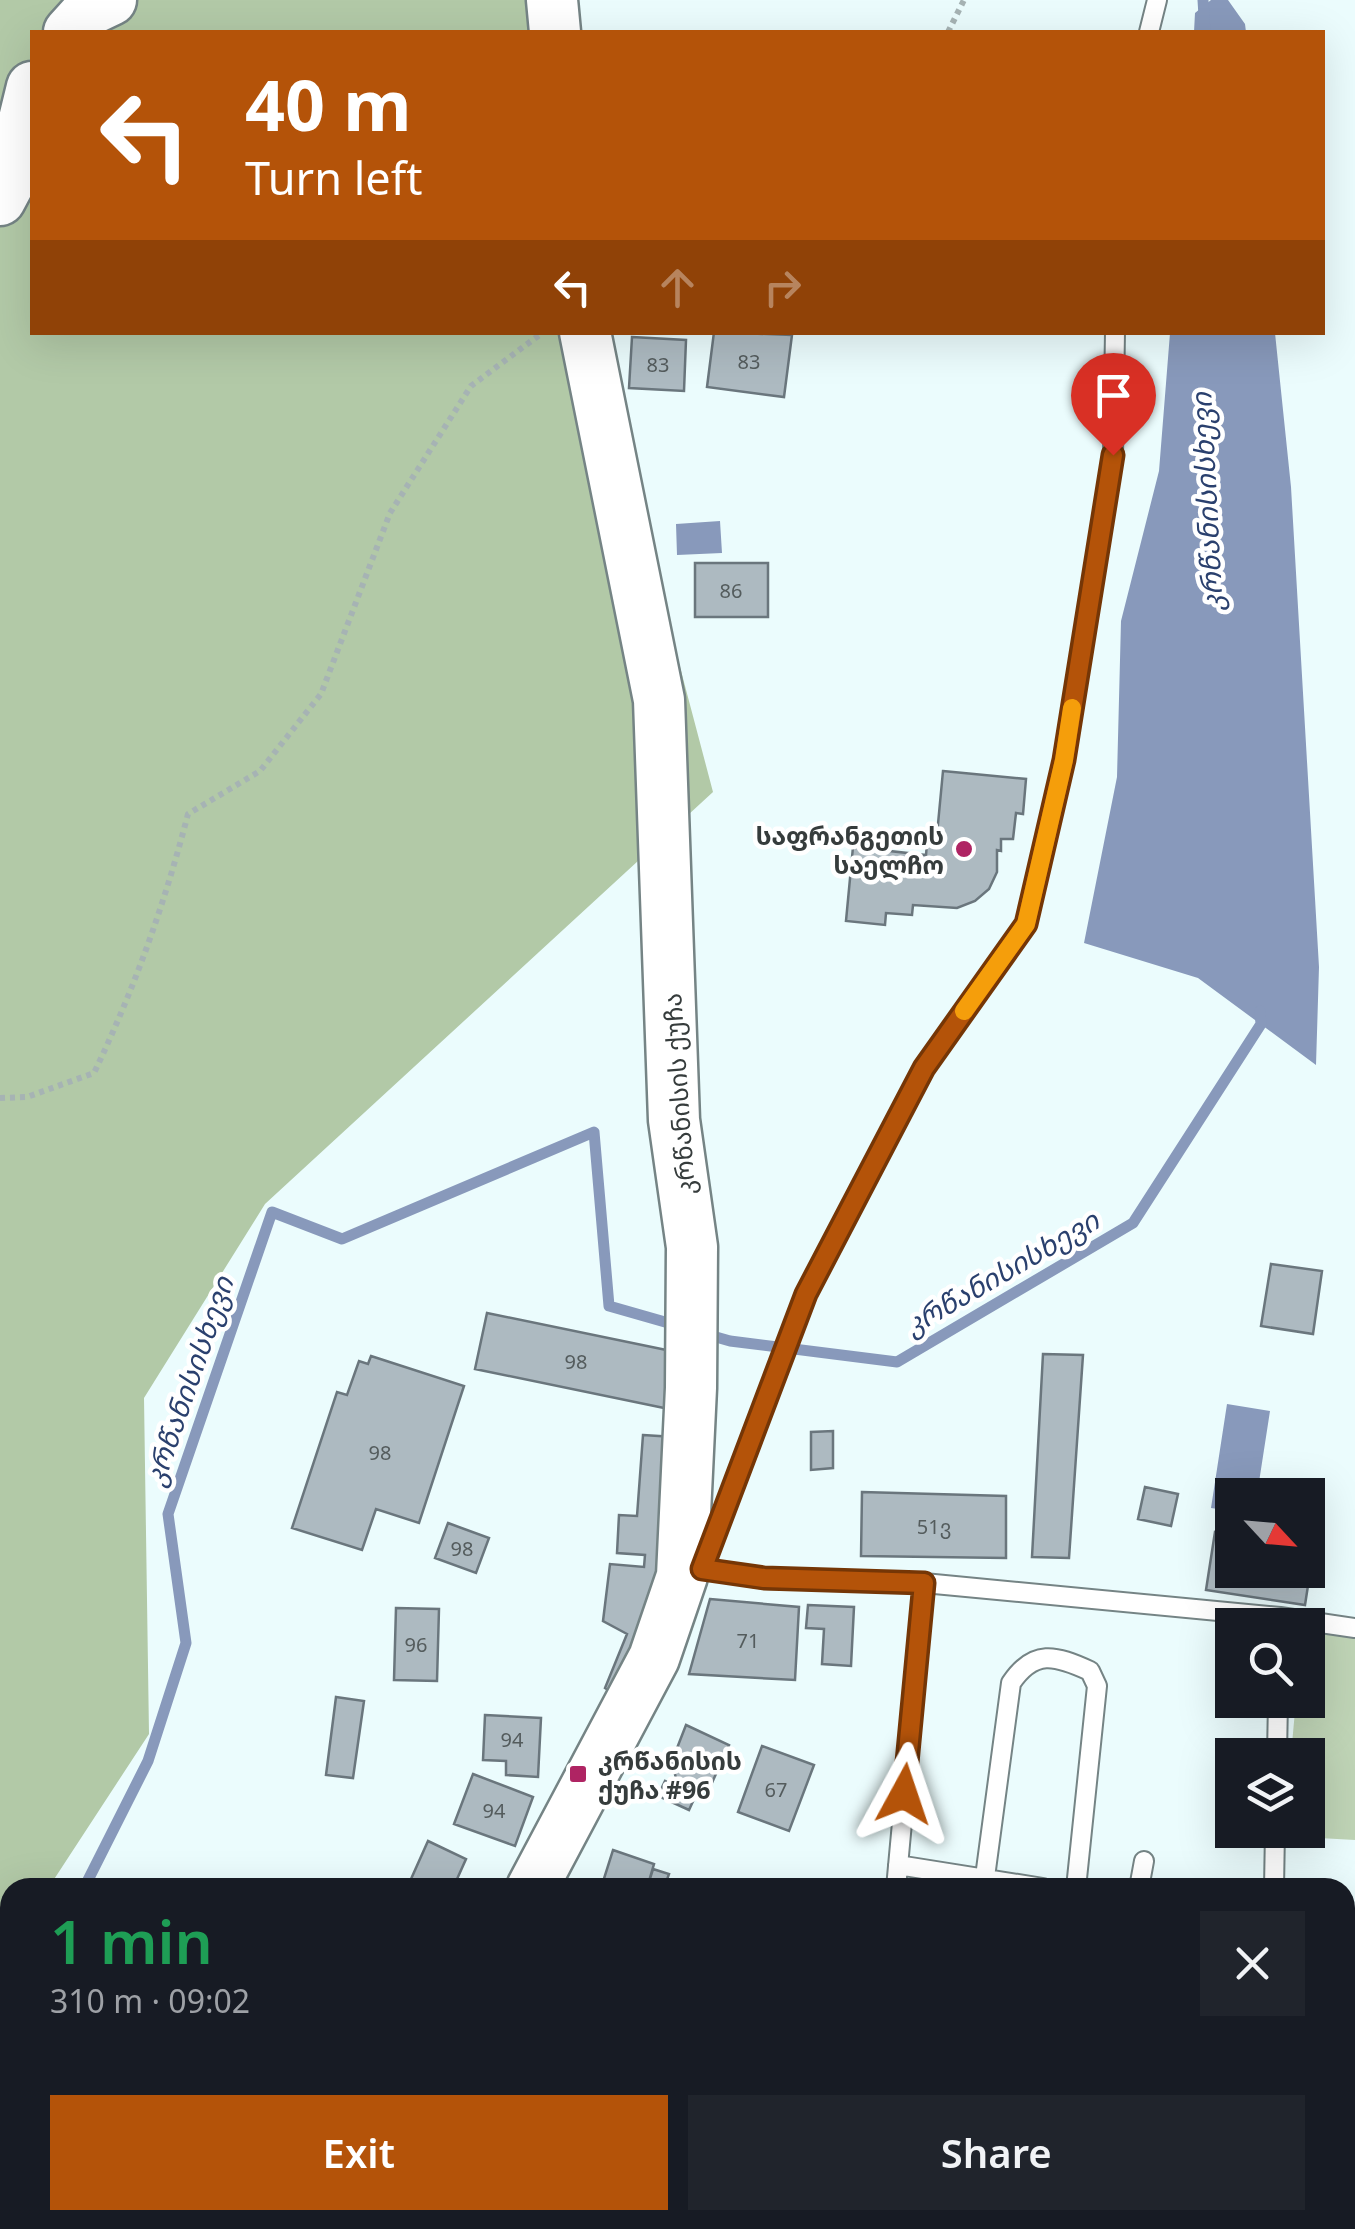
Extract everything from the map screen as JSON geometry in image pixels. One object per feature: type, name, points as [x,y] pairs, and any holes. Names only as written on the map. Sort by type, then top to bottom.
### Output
[{"type":"street","points":[[71,30],[88,11],[111,0]]},
{"type":"street","points":[[552,0],[554,30]]},
{"type":"street","points":[[0,200],[8,186],[30,96]]},
{"type":"street","name":"კრწანისის ქუჩა","points":[[537,1878],[654,1658],[682,1576],[691,1388],[692,1248],[674,1120],[659,700],[586,335]]},
{"type":"lane","points":[[1149,30],[1157,0]]},
{"type":"lane","points":[[1115,335],[1113,455],[1064,760],[1026,924],[924,1068],[806,1294],[702,1569],[764,1578],[924,1583],[1215,1614]]},
{"type":"lane","points":[[897,1878],[924,1583]]},
{"type":"lane","points":[[1325,1625],[1355,1628]]},
{"type":"lane","points":[[985,1877],[1011,1684],[1024,1664],[1048,1656],[1090,1671],[1096,1686],[1077,1878]]},
{"type":"lane","points":[[1274,1878],[1275,1848]]},
{"type":"lane","points":[[1141,1878],[1144,1861]]},
{"type":"lane","points":[[898,1865],[990,1878]]},
{"type":"path","points":[[949,30],[964,0]]},
{"type":"path","points":[[0,1098],[27,1097],[94,1073],[131,994],[161,914],[188,814],[260,770],[320,694],[390,513],[471,386],[539,335]]},
{"type":"green space","points":[[0,0],[572,0],[571,30],[30,30],[30,335],[596,335],[599,360],[713,792],[265,1204],[144,1398],[149,1734],[55,1878],[0,1878]]},
{"type":"green space","points":[[1325,1631],[1355,1634],[1355,1840],[1325,1838],[1325,1738],[1293,1738],[1294,1718],[1325,1718]]},
{"type":"water","points":[[1211,0],[1228,0],[1246,30],[1194,30],[1195,13]]},
{"type":"water","points":[[1170,335],[1275,335],[1291,487],[1319,967],[1316,1065],[1198,978],[1084,943],[1117,777],[1121,621],[1159,471]]},
{"type":"water","points":[[720,521],[722,553],[677,555],[676,524]]},
{"type":"water","points":[[1227,1404],[1270,1411],[1260,1478],[1216,1478]]},
{"type":"building","points":[[714,335],[792,335],[784,397],[707,387]]},
{"type":"building","points":[[632,337],[686,340],[684,391],[629,388]]},
{"type":"building","points":[[695,563],[768,563],[768,617],[695,617]]},
{"type":"building","name":"საფრანგეთის საელჩო","points":[[943,771],[1026,779],[1023,814],[1016,813],[1013,839],[1001,839],[997,872],[989,889],[975,901],[957,908],[913,905],[912,915],[886,913],[885,925],[846,921],[853,847],[926,855],[927,843],[936,845]]},
{"type":"building","points":[[1271,1264],[1322,1271],[1313,1334],[1261,1326]]},
{"type":"building","points":[[487,1313],[676,1352],[664,1408],[475,1369]]},
{"type":"building","points":[[1043,1354],[1083,1355],[1069,1558],[1032,1557]]},
{"type":"building","points":[[371,1356],[464,1386],[419,1523],[376,1509],[362,1550],[292,1528],[337,1392],[347,1395],[359,1361],[368,1364]]},
{"type":"building","points":[[833,1431],[833,1468],[811,1470],[811,1432]]},
{"type":"building","points":[[643,1435],[674,1437],[649,1641],[619,1697],[605,1688],[627,1634],[603,1621],[610,1564],[644,1567],[645,1555],[617,1553],[619,1515],[637,1516]]},
{"type":"building","points":[[1145,1487],[1178,1494],[1171,1526],[1138,1519]]},
{"type":"building","points":[[862,1492],[1006,1496],[1006,1558],[861,1556]]},
{"type":"building","points":[[448,1523],[489,1538],[476,1573],[435,1558]]},
{"type":"building","points":[[1215,1532],[1215,1588],[1308,1588],[1305,1605],[1206,1590]]},
{"type":"building","points":[[710,1599],[799,1607],[795,1680],[689,1674]]},
{"type":"building","points":[[808,1605],[854,1607],[851,1666],[822,1664],[824,1629],[806,1628]]},
{"type":"building","points":[[396,1608],[439,1609],[437,1681],[394,1680]]},
{"type":"building","points":[[336,1697],[364,1701],[353,1778],[326,1775]]},
{"type":"building","points":[[485,1715],[541,1718],[538,1777],[506,1775],[506,1761],[483,1760]]},
{"type":"building","points":[[686,1725],[729,1745],[711,1785],[686,1793],[695,1797],[689,1810],[658,1796],[665,1781],[676,1786],[672,1761]]},
{"type":"building","points":[[762,1746],[814,1765],[789,1831],[738,1812]]},
{"type":"building","points":[[473,1774],[533,1797],[515,1846],[454,1824]]},
{"type":"building","points":[[428,1841],[466,1859],[457,1878],[411,1878]]},
{"type":"building","points":[[613,1850],[654,1864],[650,1878],[604,1878]]},
{"type":"building","points":[[653,1869],[669,1874],[668,1878],[650,1878]]},
{"type":"waterway","name":"კრწანისისხევი","points":[[1203,0],[1205,30]]},
{"type":"waterway","name":"კრწანისისხევი","points":[[702,1333],[730,1341],[897,1362],[1133,1223],[1261,1024],[1260,1011]]},
{"type":"waterway","name":"კრწანისისხევი","points":[[89,1878],[148,1761],[186,1643],[168,1514],[272,1212],[342,1239],[594,1132],[609,1306],[679,1326]]},
{"type":"slow traffic","points":[[964,1011],[1026,924],[1064,760],[1072,708]]},
{"type":"place","name":"საფრანგეთის საელჩო","points":[[964,849]]},
{"type":"place","name":"კრწანისის ქუჩა #96","points":[[578,1774]]},
{"type":"route","points":[[904,1794],[924,1583],[764,1578],[702,1569],[806,1294],[924,1068],[1026,924],[1064,760],[1113,455]]}]
